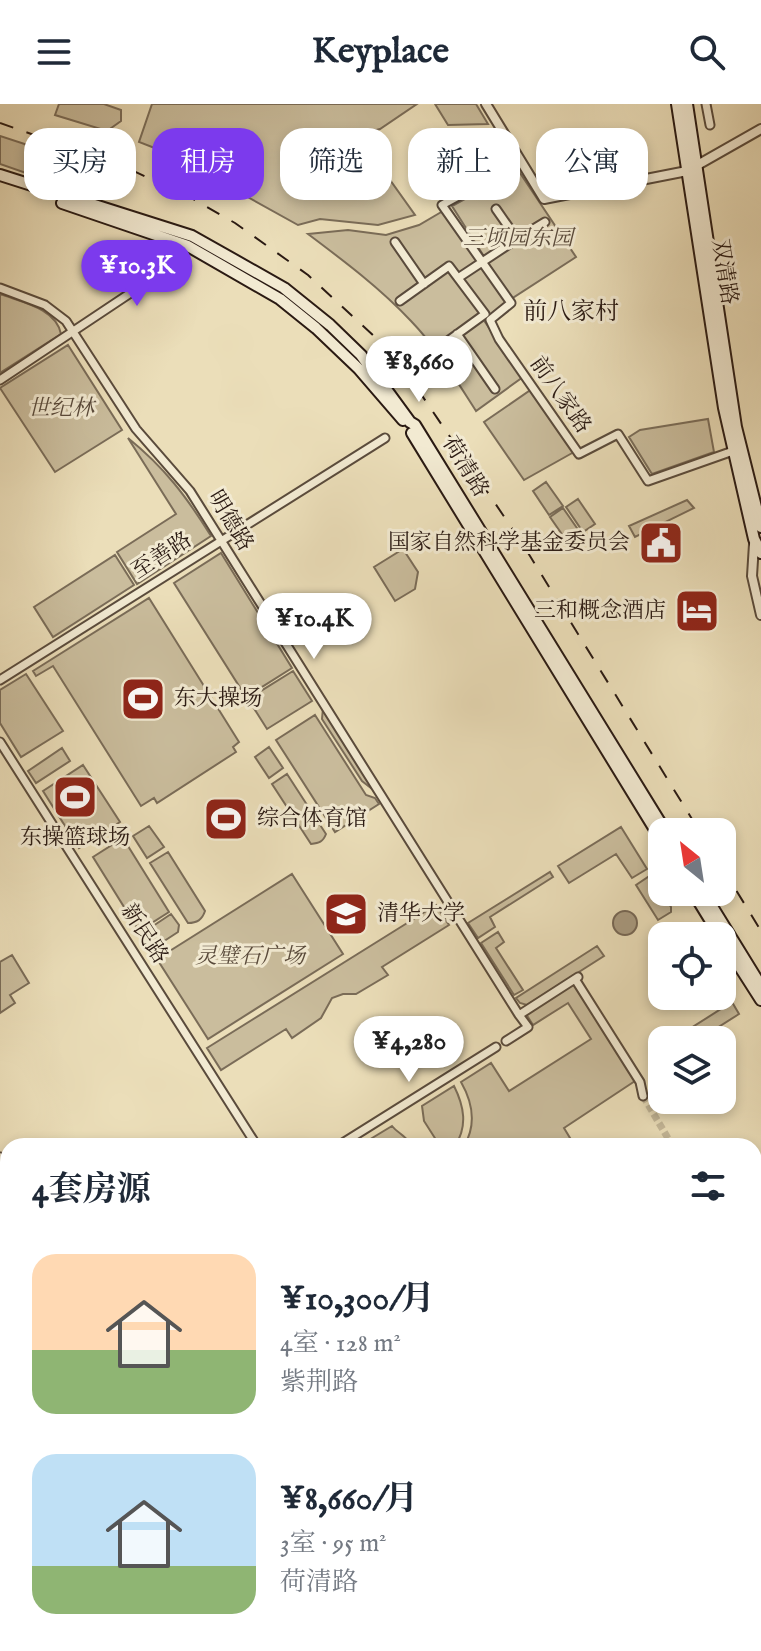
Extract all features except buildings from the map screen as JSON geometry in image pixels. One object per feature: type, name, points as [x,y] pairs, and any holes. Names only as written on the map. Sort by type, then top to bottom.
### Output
[{"type":"main road","name":"双清路","points":[[677,104],[692,168],[736,427],[761,527]]},
{"type":"main road","name":"双清路","points":[[687,104],[692,168],[733,451],[754,539],[761,553]]},
{"type":"main road","name":"荷清路","points":[[0,178],[190,241],[284,288],[330,325],[371,367],[415,425],[657,818]]},
{"type":"main road","name":"荷清路","points":[[190,241],[280,299],[316,328],[359,369],[407,424],[648,818]]},
{"type":"main road","points":[[183,258],[190,241]]},
{"type":"main road","points":[[712,906],[758,981],[761,1000]]},
{"type":"main road","points":[[736,955],[758,981]]},
{"type":"street","points":[[486,104],[544,199],[692,168],[761,129]]},
{"type":"street","points":[[706,104],[710,125]]},
{"type":"street","name":"前八家路","points":[[521,162],[442,205],[514,301],[490,320],[499,339],[579,454],[618,434],[648,481],[733,451]]},
{"type":"street","points":[[496,209],[517,239]]},
{"type":"street","points":[[458,278],[545,222]]},
{"type":"street","points":[[395,242],[424,284]]},
{"type":"street","points":[[0,380],[183,258]]},
{"type":"street","points":[[400,301],[449,266],[485,314],[441,346]]},
{"type":"street","name":"明德路","points":[[0,288],[52,309],[73,332],[136,429],[190,491],[519,1015]]},
{"type":"street","points":[[457,334],[495,389]]},
{"type":"street","name":"至善路","points":[[0,680],[385,438]]},
{"type":"street","name":"双清路","points":[[754,539],[752,576],[761,615]]},
{"type":"street","name":"新民路","points":[[0,742],[252,1138]]},
{"type":"street","points":[[506,1041],[528,1027],[519,1015],[576,978],[640,1082],[643,1096]]},
{"type":"street","points":[[351,1138],[496,1047]]},
{"type":"green space","points":[[59,104],[104,104],[121,110],[121,121],[111,128],[97,128],[55,115]]},
{"type":"green space","points":[[152,104],[417,104],[381,128],[280,128],[280,200],[392,200],[392,183],[415,215],[378,225],[320,219],[298,225],[253,200],[264,200],[264,128],[152,128],[152,147],[139,142]]},
{"type":"green space","points":[[435,104],[476,104],[488,124],[448,125]]},
{"type":"green space","points":[[0,136],[24,144],[24,172],[0,164]]},
{"type":"green space","name":"三顷园东园","points":[[520,173],[576,257],[511,299],[452,206],[463,200],[520,200]]},
{"type":"green space","points":[[443,211],[508,304],[485,322],[523,377],[476,411],[438,353],[411,321],[374,286],[308,234],[348,230],[386,235],[419,225]]},
{"type":"green space","points":[[0,294],[45,312],[58,325],[61,334],[0,373]]},
{"type":"green space","name":"世纪林","points":[[68,345],[122,430],[55,472],[0,388]]},
{"type":"green space","points":[[532,389],[574,452],[524,480],[484,422]]},
{"type":"green space","points":[[708,419],[714,452],[652,474],[629,437],[640,430]]},
{"type":"green space","name":"世纪林","points":[[128,438],[174,483],[211,536],[137,584],[117,552],[176,514]]},
{"type":"green space","points":[[546,482],[563,506],[549,515],[533,491]]},
{"type":"green space","points":[[578,499],[595,524],[583,532],[566,507]]},
{"type":"green space","points":[[687,500],[694,508],[635,537],[629,526]]},
{"type":"green space","points":[[563,508],[579,531],[566,540],[550,517]]},
{"type":"green space","points":[[403,549],[418,572],[415,589],[395,601],[374,567]]},
{"type":"green space","points":[[221,553],[292,668],[246,697],[174,583]]},
{"type":"green space","points":[[115,555],[134,585],[53,637],[34,607]]},
{"type":"green space","name":"东大操场","points":[[149,598],[239,742],[233,747],[236,752],[157,803],[154,798],[141,806],[53,666],[36,676],[33,671]]},
{"type":"green space","points":[[293,671],[312,701],[267,729],[248,699]]},
{"type":"green space","points":[[26,674],[63,731],[21,757],[0,723],[0,690]]},
{"type":"green space","points":[[323,708],[376,792],[362,781],[322,719]]},
{"type":"green space","points":[[315,715],[366,795],[375,798],[379,804],[335,832],[276,740]]},
{"type":"green space","points":[[269,747],[283,768],[269,778],[255,757]]},
{"type":"green space","points":[[62,748],[70,761],[36,783],[28,771]]},
{"type":"green space","name":"东操篮球场","points":[[83,765],[120,822],[79,848],[43,791]]},
{"type":"green space","points":[[287,774],[326,834],[320,842],[311,844],[272,784]]},
{"type":"green space","points":[[149,826],[164,847],[147,858],[133,836]]},
{"type":"green space","points":[[621,827],[647,869],[632,878],[616,854],[569,883],[558,866]]},
{"type":"green space","points":[[123,838],[169,912],[139,931],[93,857]]},
{"type":"green space","points":[[168,852],[205,911],[197,922],[188,923],[150,863]]},
{"type":"green space","points":[[550,872],[553,877],[490,917],[495,927],[478,938],[468,923]]},
{"type":"green space","name":"灵璧石广场","points":[[292,874],[343,954],[208,1039],[157,959]]},
{"type":"green space","points":[[648,877],[648,904],[636,885]]},
{"type":"green space","points":[[436,905],[449,925],[382,967],[388,975],[356,994],[332,998],[321,1018],[292,1038],[286,1029],[221,1070],[207,1048]]},
{"type":"green space","points":[[649,906],[670,906],[671,912],[658,920]]},
{"type":"green space","points":[[171,914],[179,925],[178,932],[155,947],[147,945],[141,934]]},
{"type":"green space","points":[[498,932],[504,942],[496,948],[523,990],[514,995],[481,943]]},
{"type":"green space","points":[[597,946],[604,956],[527,1005],[516,998]]},
{"type":"green space","points":[[12,955],[29,983],[10,995],[15,1003],[0,1013],[0,962]]},
{"type":"green space","points":[[574,983],[635,1081],[564,1128],[570,1138],[468,1138],[472,1114],[461,1082],[491,1063],[509,1091],[591,1039],[568,1003],[533,1025],[526,1014]]},
{"type":"green space","points":[[736,1009],[739,1014],[720,1026],[694,1026],[719,1010]]},
{"type":"green space","points":[[454,1086],[462,1108],[463,1124],[459,1138],[435,1138],[424,1121],[422,1106]]},
{"type":"green space","points":[[392,1126],[405,1138],[372,1138]]},
{"type":"shaded area","points":[[625,911],[634,914],[637,923],[634,932],[625,935],[616,932],[613,923],[616,914]]},
{"type":"tunnel","points":[[643,1096],[668,1138]]},
{"type":"railway","points":[[0,123],[125,167],[193,199],[235,223],[308,275],[375,337],[408,375],[522,543],[691,818]]},
{"type":"railway","points":[[736,890],[761,931]]},
{"type":"place","name":"国家自然科学基金委员会","points":[[661,543]]},
{"type":"place","name":"三和概念酒店","points":[[697,611]]},
{"type":"place","name":"东大操场","points":[[143,699]]},
{"type":"place","name":"东操篮球场","points":[[75,797]]},
{"type":"place","name":"综合体育馆","points":[[226,819]]},
{"type":"place","name":"清华大学","points":[[346,914]]},
{"type":"district","name":"前八家村","points":[[571,312]]}]
